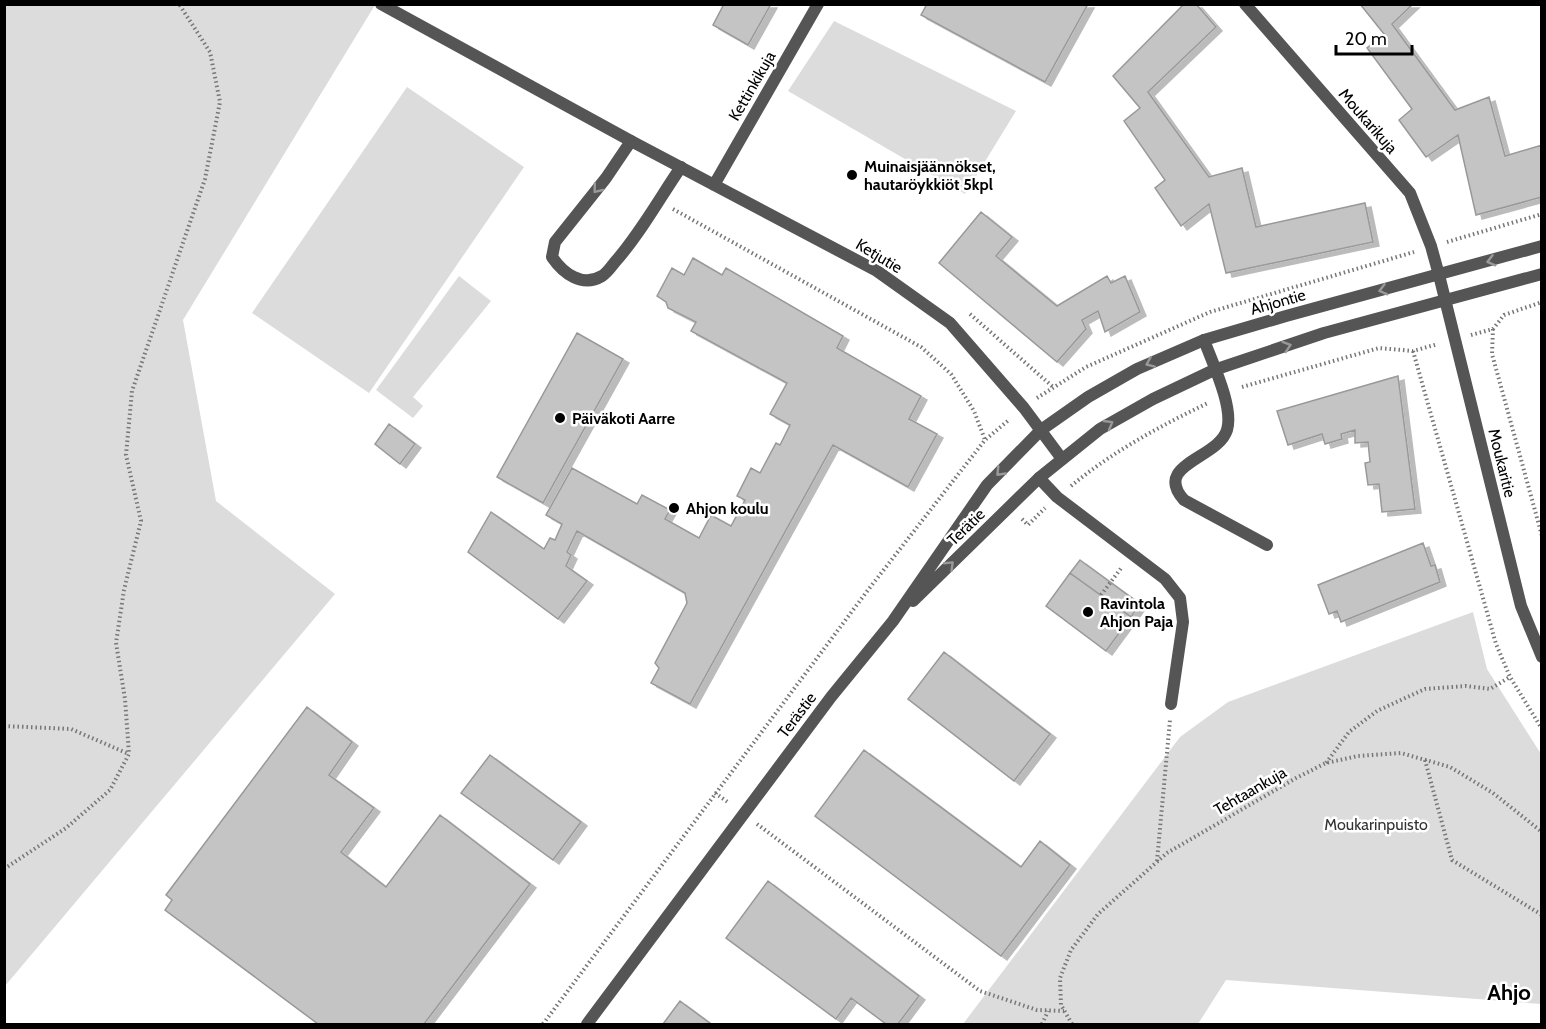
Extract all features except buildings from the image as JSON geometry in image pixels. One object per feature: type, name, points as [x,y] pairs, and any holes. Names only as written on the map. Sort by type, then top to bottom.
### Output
[{"type":"street","name":"Ketjutie","points":[[381,4],[631,141],[877,271],[950,323],[1024,408],[1062,459]]},
{"type":"street","name":"Kettinkikuja","points":[[714,185],[818,4]]},
{"type":"street","name":"Moukarikuja","points":[[1245,4],[1410,193],[1431,246],[1439,275]]},
{"type":"street","points":[[631,141],[606,178],[555,242],[552,257],[560,269],[576,278],[591,280],[604,275],[624,251],[681,167]]},
{"type":"street","name":"Ahjontie","points":[[1041,430],[1088,397],[1137,369],[1204,340],[1542,246]]},
{"type":"street","points":[[1062,459],[1100,429],[1153,399],[1214,370],[1324,333],[1516,283],[1542,274]]},
{"type":"street","name":"Moukaritie","points":[[1439,275],[1521,606],[1542,657]]},
{"type":"street","points":[[1204,340],[1226,406],[1227,429],[1221,440],[1210,451],[1184,466],[1177,474],[1175,484],[1184,500],[1267,545]]},
{"type":"street","name":"Terästie","points":[[587,1024],[831,697],[893,621],[987,485],[1041,430]]},
{"type":"street","name":"Terätie","points":[[893,621],[1039,478],[1062,459]]},
{"type":"street","points":[[1039,478],[1057,497],[1165,579],[1180,598],[1183,622],[1171,704]]},
{"type":"path","points":[[4,869],[66,828],[110,790],[129,754],[125,699],[116,644],[124,590],[141,521],[126,455],[132,391],[205,178],[220,102],[210,52],[179,4]]},
{"type":"path","points":[[658,201],[921,347],[951,374],[974,411],[985,440]]},
{"type":"path","points":[[1499,227],[1542,214]]},
{"type":"path","points":[[1542,302],[1504,315],[1493,329],[1492,354],[1542,536]]},
{"type":"path","points":[[1413,351],[1496,644],[1510,677],[1542,729]]},
{"type":"path","points":[[543,1024],[867,590],[985,440],[1024,408]]},
{"type":"path","points":[[1101,595],[1131,554]]},
{"type":"path","points":[[1326,763],[1349,732],[1377,711],[1425,689],[1466,686],[1490,689],[1510,677]]},
{"type":"path","points":[[1157,861],[1171,704]]},
{"type":"path","points":[[4,726],[71,729],[129,754]]},
{"type":"path","name":"Tehtaankuja","points":[[1072,1024],[1061,1005],[1060,978],[1071,950],[1098,914],[1167,853],[1326,763],[1358,756],[1401,753],[1425,759],[1450,767],[1485,788],[1542,832]]},
{"type":"path","points":[[1425,759],[1452,860],[1542,915]]},
{"type":"path","points":[[715,793],[980,991],[1037,1010],[1064,1011]]},
{"type":"path","points":[[1041,1024],[1048,1011]]},
{"type":"green space","points":[[5,5],[375,5],[183,320],[216,501],[335,594],[5,986]]},
{"type":"green space","points":[[834,21],[1016,111],[965,194],[788,91]]},
{"type":"green space","points":[[407,87],[524,167],[369,393],[252,313]]},
{"type":"green space","points":[[459,276],[491,301],[413,397],[423,406],[413,418],[376,390]]},
{"type":"green space","name":"Moukarinpuisto","points":[[1473,612],[1487,669],[1541,754],[1541,1004],[1226,980],[1198,1024],[963,1024],[1180,737],[1228,702]]},
{"type":"place","name":"Muinaisjäännökset, hautaröykkiöt 5kpl","points":[[852,175]]},
{"type":"place","name":"Päiväkoti Aarre","points":[[560,418]]},
{"type":"place","name":"Ahjon koulu","points":[[674,508]]},
{"type":"place","name":"Ravintola Ahjon Paja","points":[[1088,612]]},
{"type":"district","name":"Ahjo","points":[[1509,992]]}]
